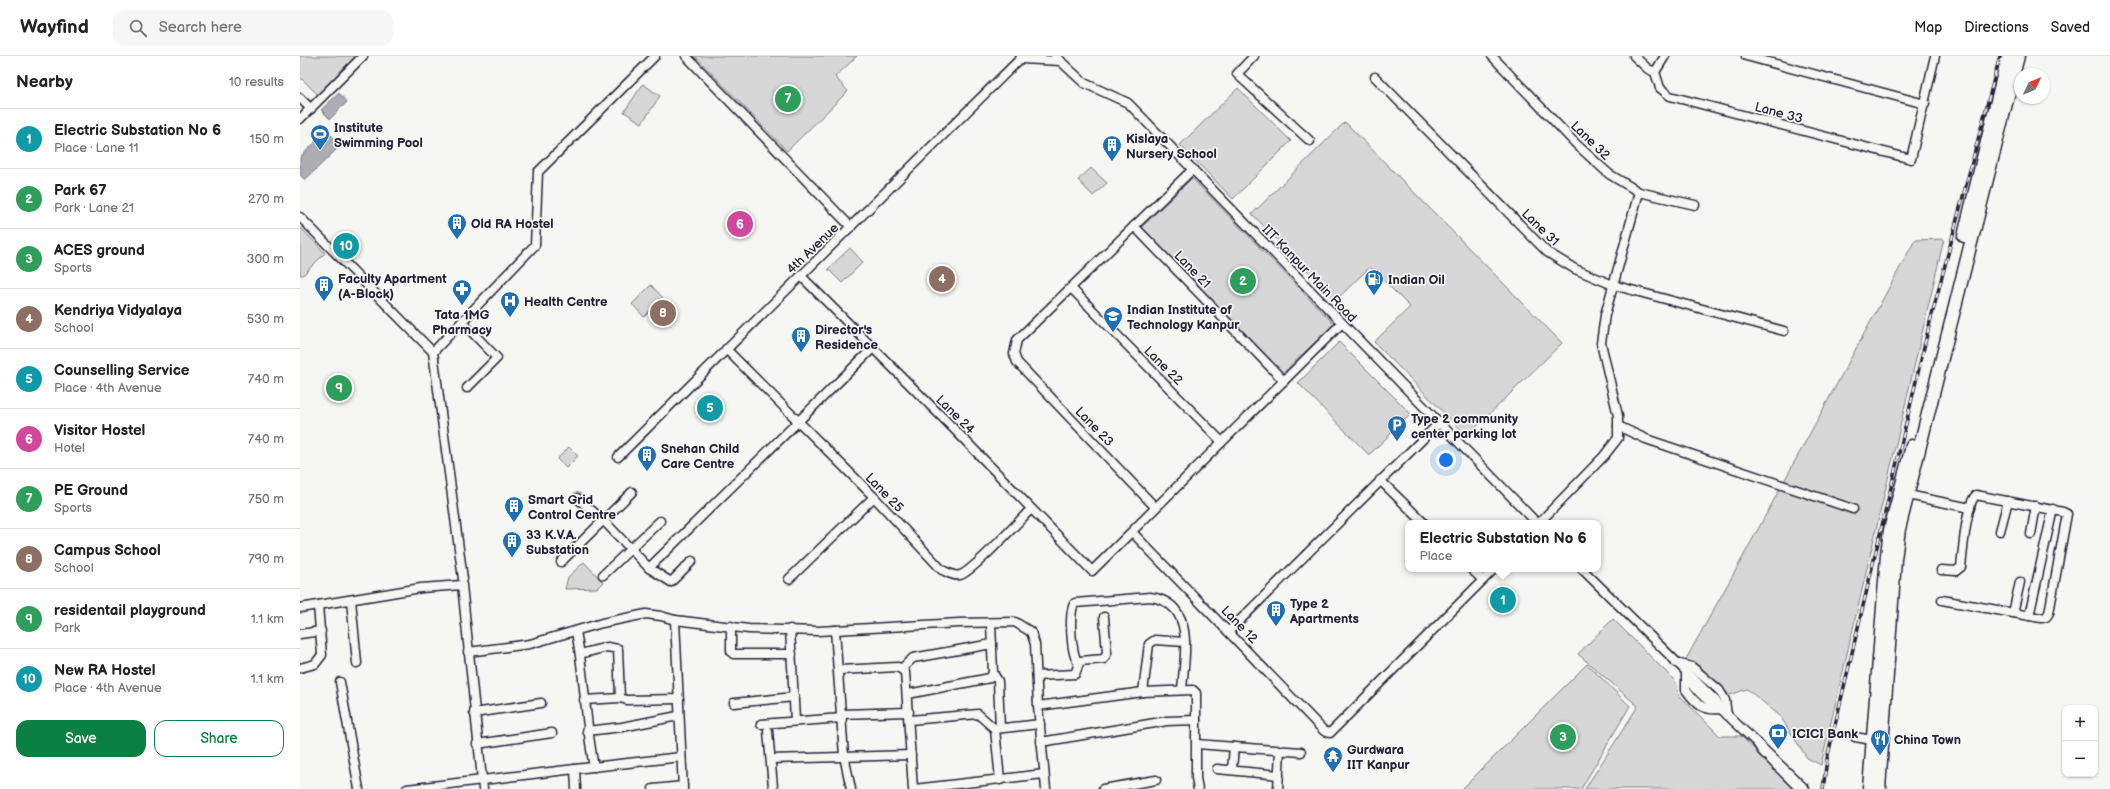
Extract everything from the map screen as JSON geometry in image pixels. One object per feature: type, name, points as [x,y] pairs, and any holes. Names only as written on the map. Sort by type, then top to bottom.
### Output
[{"type":"highway","points":[[1869,789],[1890,530],[1927,390],[2008,56]]},
{"type":"highway","points":[[1878,789],[1895,559],[1899,529],[2018,56]]},
{"type":"street","points":[[300,119],[363,56]]},
{"type":"street","points":[[432,352],[536,245],[538,172],[655,56]]},
{"type":"street","points":[[686,56],[851,227]]},
{"type":"street","points":[[1254,56],[1237,74],[1310,140]]},
{"type":"street","name":"Lane 32","points":[[1492,56],[1576,144],[1609,174],[1639,192],[1695,205]]},
{"type":"street","points":[[1634,56],[1648,69],[1655,72],[1665,56]]},
{"type":"street","points":[[1746,56],[1925,104],[1935,56]]},
{"type":"street","points":[[1022,57],[1059,58]]},
{"type":"street","name":"4th Avenue","points":[[618,457],[1022,57]]},
{"type":"street","name":"IIT Kanpur Main Road","points":[[1059,58],[1084,83],[1128,102],[1535,520]]},
{"type":"street","name":"Lane 33","points":[[1655,72],[1660,88],[1670,96],[1912,159],[1925,104]]},
{"type":"street","name":"Lane 31","points":[[1375,76],[1547,252],[1575,269],[1613,285],[1784,331]]},
{"type":"street","points":[[300,98],[311,109]]},
{"type":"street","points":[[1071,288],[1193,169]]},
{"type":"street","points":[[1541,520],[1609,450],[1618,438],[1618,416],[1601,343],[1605,315],[1639,192]]},
{"type":"street","points":[[300,217],[432,352],[463,579]]},
{"type":"street","name":"Lane 21","points":[[1134,226],[1284,381]]},
{"type":"street","name":"Lane 24","points":[[801,276],[1092,571],[1132,532]]},
{"type":"street","name":"Lane 23","points":[[1071,288],[1017,340],[1014,354],[1018,362],[1155,507]]},
{"type":"street","name":"Lane 22","points":[[1071,288],[1222,442]]},
{"type":"street","points":[[462,322],[497,358],[467,388]]},
{"type":"street","points":[[1132,532],[1155,507],[1342,323]]},
{"type":"street","points":[[649,568],[873,348]]},
{"type":"street","name":"Lane 25","points":[[726,349],[874,497],[942,570],[955,576],[973,566],[1031,509]]},
{"type":"street","points":[[1230,631],[1380,480],[1440,422]]},
{"type":"street","points":[[1618,426],[1646,439],[1852,509]]},
{"type":"street","points":[[1380,480],[1421,520]]},
{"type":"street","points":[[561,562],[632,492]]},
{"type":"street","points":[[1908,495],[1970,508]]},
{"type":"street","points":[[1941,570],[1956,571],[1961,567],[1970,508],[1973,498],[1976,495],[2065,512],[2067,516],[2049,613],[2044,618],[1942,600]]},
{"type":"street","points":[[789,578],[874,497]]},
{"type":"street","points":[[577,498],[603,520],[649,568],[671,582],[692,561]]},
{"type":"street","points":[[2000,531],[2008,501]]},
{"type":"street","points":[[2031,534],[2036,506]]},
{"type":"street","points":[[2029,616],[2053,510]]},
{"type":"street","points":[[603,574],[660,521]]},
{"type":"street","name":"Lane 12","points":[[1132,532],[1230,631],[1324,731],[1330,733],[1483,580]]},
{"type":"street","points":[[1474,572],[1483,580],[1491,572]]},
{"type":"street","points":[[1585,572],[1715,700],[1727,715],[1805,789]]},
{"type":"street","points":[[2013,613],[2020,582]]},
{"type":"street","points":[[300,608],[421,588],[462,585],[483,789]]},
{"type":"street","points":[[1037,676],[1075,674],[1078,662],[1074,656],[1070,608],[1075,603],[1150,597],[1159,598],[1174,608],[1182,619],[1185,642],[1182,690]]},
{"type":"street","points":[[351,600],[357,663]]},
{"type":"street","points":[[300,668],[319,661],[322,655],[318,605]]},
{"type":"street","points":[[468,652],[530,644],[576,632],[602,623],[646,614],[675,620],[749,629],[835,630],[959,623],[1015,622],[1031,632],[1035,644],[1038,706],[1046,789]]},
{"type":"street","points":[[1078,662],[1101,660],[1106,657],[1104,617]]},
{"type":"street","points":[[653,789],[683,788],[678,716],[679,699],[675,620]]},
{"type":"street","points":[[991,623],[993,673],[998,681],[997,728],[1000,780]]},
{"type":"street","points":[[732,626],[731,651],[733,654],[792,654]]},
{"type":"street","points":[[790,629],[795,720]]},
{"type":"street","points":[[835,630],[844,756],[851,789]]},
{"type":"street","points":[[300,634],[321,631]]},
{"type":"street","points":[[576,632],[580,654],[587,731],[594,767]]},
{"type":"street","points":[[1143,692],[1149,644],[1155,640],[1185,642]]},
{"type":"street","points":[[901,669],[913,658],[992,644]]},
{"type":"street","points":[[580,654],[607,647],[618,649],[620,698]]},
{"type":"street","points":[[1676,663],[1692,667],[1719,690],[1726,700],[1727,715]]},
{"type":"street","points":[[839,670],[898,667],[905,672],[910,716],[914,789],[1044,774]]},
{"type":"street","points":[[908,694],[990,678],[993,673]]},
{"type":"street","points":[[1686,673],[1686,690],[1701,707],[1707,710],[1721,709]]},
{"type":"street","points":[[340,682],[359,789]]},
{"type":"street","points":[[1038,706],[1143,692],[1193,690],[1196,693],[1198,789]]},
{"type":"street","points":[[734,703],[794,697]]},
{"type":"street","points":[[584,700],[620,698],[627,700],[679,699]]},
{"type":"street","points":[[474,713],[541,703]]},
{"type":"street","points":[[761,724],[842,716],[978,714],[997,728],[1040,724]]},
{"type":"street","points":[[587,731],[622,727],[678,716]]},
{"type":"street","points":[[1041,742],[1167,721],[1196,720]]},
{"type":"street","points":[[768,731],[773,786]]},
{"type":"street","points":[[478,744],[552,733]]},
{"type":"street","points":[[1854,737],[1872,740]]},
{"type":"street","points":[[1757,743],[1762,751],[1800,789]]},
{"type":"street","points":[[1197,744],[1301,752]]},
{"type":"street","points":[[1232,769],[1234,747]]},
{"type":"street","points":[[1278,789],[1280,750]]},
{"type":"street","points":[[771,759],[912,755]]},
{"type":"street","points":[[407,789],[426,788],[681,757]]},
{"type":"street","points":[[575,769],[576,789]]},
{"type":"street","points":[[1217,769],[1232,769],[1279,775]]},
{"type":"street","points":[[1103,789],[1156,780]]},
{"type":"shaded area","points":[[300,56],[356,56],[318,95],[300,77]]},
{"type":"shaded area","points":[[695,56],[857,56],[835,77],[848,91],[787,151]]},
{"type":"shaded area","points":[[643,84],[660,96],[642,123],[624,112]]},
{"type":"shaded area","points":[[1238,88],[1291,141],[1233,199],[1180,145]]},
{"type":"shaded area","points":[[339,93],[347,102],[330,119],[321,110]]},
{"type":"shaded area","points":[[1345,122],[1562,343],[1467,436],[1374,342],[1410,307],[1370,267],[1336,300],[1252,214]]},
{"type":"shaded area","name":"Institute Swimming Pool","points":[[327,131],[341,145],[305,180],[300,175],[300,157]]},
{"type":"shaded area","points":[[1091,168],[1107,183],[1093,196],[1078,180]]},
{"type":"shaded area","points":[[1192,178],[1334,324],[1283,373],[1142,227]]},
{"type":"shaded area","points":[[300,227],[325,253],[303,275],[300,275]]},
{"type":"shaded area","points":[[1944,239],[1821,765],[1807,758],[1780,716],[1747,689],[1730,695],[1686,659],[1915,240]]},
{"type":"shaded area","points":[[850,248],[863,262],[842,283],[828,269]]},
{"type":"shaded area","points":[[651,285],[663,298],[644,317],[632,304]]},
{"type":"shaded area","points":[[1339,342],[1411,414],[1369,455],[1298,383]]},
{"type":"shaded area","points":[[569,447],[578,456],[566,468],[557,459]]},
{"type":"shaded area","points":[[584,562],[603,582],[597,588],[565,589],[568,577]]},
{"type":"shaded area","points":[[1613,619],[1676,682],[1679,695],[1720,736],[1741,736],[1796,789],[1585,789],[1638,706],[1578,654]]},
{"type":"shaded area","points":[[1587,664],[1630,706],[1581,789],[1462,789]]},
{"type":"railway","points":[[1823,789],[1827,759],[1929,326],[2000,56]]},
{"type":"place","name":"PE Ground","points":[[788,99]]},
{"type":"place","name":"Institute Swimming Pool","points":[[320,151]]},
{"type":"place","name":"Kislaya Nursery School","points":[[1112,162]]},
{"type":"place","name":"Visitor Hostel","points":[[740,224]]},
{"type":"place","name":"Old RA Hostel","points":[[457,240]]},
{"type":"place","name":"New RA Hostel","points":[[346,246]]},
{"type":"place","name":"Kendriya Vidyalaya","points":[[942,279]]},
{"type":"place","name":"Park 67","points":[[1243,281]]},
{"type":"place","name":"Indian Oil","points":[[1374,296]]},
{"type":"place","name":"Faculty Apartment (A-Block)","points":[[324,302]]},
{"type":"place","name":"Tata 1MG Pharmacy","points":[[462,306]]},
{"type":"place","name":"Campus School","points":[[663,313]]},
{"type":"place","name":"Health Centre","points":[[510,318]]},
{"type":"place","name":"Indian Institute of Technology Kanpur","points":[[1113,333]]},
{"type":"place","name":"Director's Residence","points":[[801,353]]},
{"type":"place","name":"residentail playground","points":[[339,388]]},
{"type":"place","name":"Counselling Service","points":[[710,408]]},
{"type":"place","name":"Type 2 community center parking lot","points":[[1397,442]]},
{"type":"place","name":"Snehan Child Care Centre","points":[[647,472]]},
{"type":"place","name":"Smart Grid Control Centre","points":[[514,523]]},
{"type":"place","name":"33 K.V.A. Substation","points":[[512,558]]},
{"type":"place","name":"Electric Substation No 6","points":[[1503,600]]},
{"type":"place","name":"Type 2 Apartments","points":[[1276,627]]},
{"type":"place","name":"ACES ground","points":[[1563,737]]},
{"type":"place","name":"ICICI Bank","points":[[1778,750]]},
{"type":"place","name":"China Town","points":[[1880,756]]},
{"type":"place","name":"Gurdwara IIT Kanpur","points":[[1333,773]]}]
